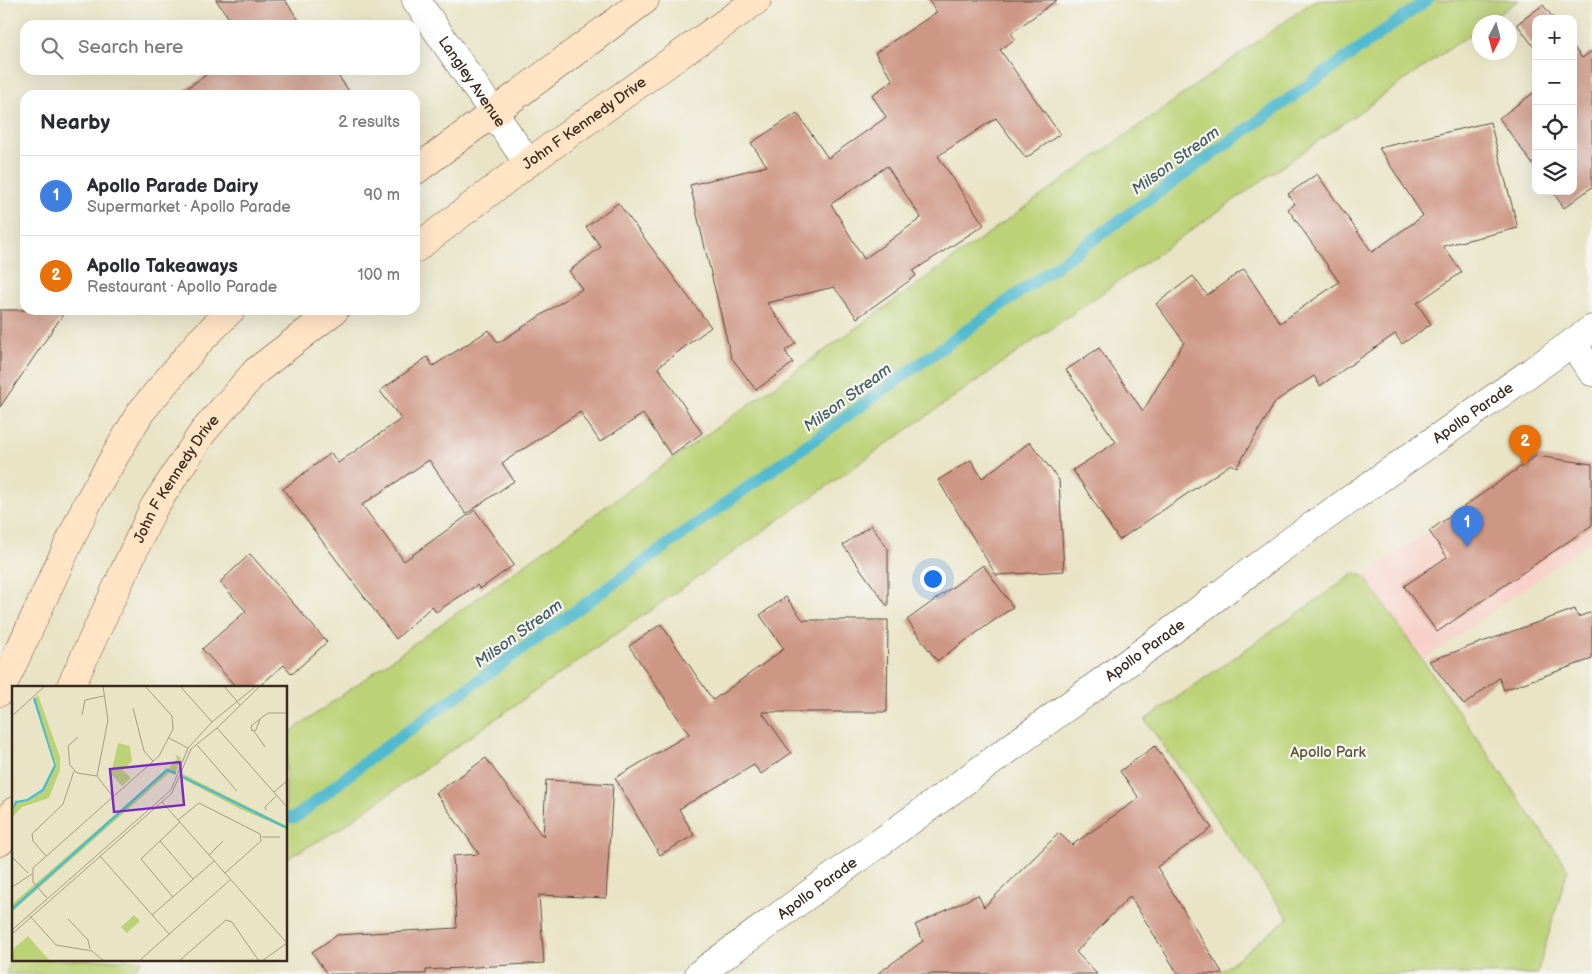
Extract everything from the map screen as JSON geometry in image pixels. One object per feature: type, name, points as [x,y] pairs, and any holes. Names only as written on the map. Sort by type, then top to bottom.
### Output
[{"type":"main road","points":[[420,167],[645,0]]},
{"type":"main road","name":"John F Kennedy Drive","points":[[420,245],[528,163],[757,0]]},
{"type":"main road","points":[[0,692],[87,504],[140,413],[199,342],[226,315]]},
{"type":"main road","name":"John F Kennedy Drive","points":[[71,686],[154,507],[203,432],[256,370],[328,315]]},
{"type":"main road","points":[[0,842],[12,815]]},
{"type":"street","name":"Langley Avenue","points":[[416,0],[528,163]]},
{"type":"street","points":[[1582,336],[1592,372]]},
{"type":"street","name":"Apollo Parade","points":[[699,974],[1170,632],[1291,541],[1582,336]]},
{"type":"shaded area","points":[[1536,456],[1592,464],[1592,540],[1423,661],[1364,576]]},
{"type":"green space","points":[[1315,0],[1519,0],[1497,15],[1472,15],[1472,33],[339,829],[288,858],[288,734]]},
{"type":"green space","name":"Apollo Park","points":[[1355,573],[1364,576],[1568,869],[1537,974],[1218,974],[1288,918],[1145,720]]},
{"type":"green space","points":[[12,960],[12,962],[140,962],[130,974],[6,974]]},
{"type":"building","points":[[216,0],[285,0],[299,20],[230,20]]},
{"type":"building","points":[[928,0],[1057,0],[1011,33],[1015,39],[1000,50],[1060,134],[1026,158],[996,118],[938,156],[984,225],[913,271],[916,276],[857,318],[834,287],[767,303],[796,343],[785,351],[793,363],[756,390],[731,357],[690,185],[767,166],[751,143],[797,113],[828,158],[881,121],[886,117],[872,95],[893,80],[875,53],[937,12]],"holes":[[[887,166],[921,218],[864,259],[831,204]]]},
{"type":"building","points":[[1543,5],[1551,15],[1532,15],[1532,45],[1517,24]]},
{"type":"building","points":[[1577,51],[1582,58],[1592,51],[1592,187],[1564,208],[1555,195],[1577,195]]},
{"type":"building","points":[[206,75],[338,75],[348,90],[184,90]]},
{"type":"building","points":[[1532,94],[1532,163],[1499,118]]},
{"type":"building","points":[[1490,122],[1518,228],[1443,246],[1462,272],[1417,303],[1431,324],[1402,344],[1395,334],[1320,386],[1314,376],[1276,401],[1237,467],[1231,464],[1119,540],[1073,470],[1116,442],[1066,370],[1099,348],[1143,411],[1184,342],[1156,304],[1193,276],[1207,295],[1244,269],[1280,323],[1339,282],[1288,209],[1295,204],[1288,194],[1317,174],[1372,252],[1423,216],[1379,148]]},
{"type":"building","points":[[618,203],[711,327],[658,367],[702,433],[671,455],[643,414],[600,442],[580,412],[502,463],[514,481],[466,514],[429,460],[362,505],[404,561],[475,510],[514,565],[480,589],[477,585],[436,612],[432,606],[396,639],[283,489],[331,453],[338,463],[401,419],[380,391],[427,357],[433,366],[489,330],[498,343],[582,289],[569,271],[601,247],[586,227]]},
{"type":"building","points":[[0,310],[20,310],[20,315],[63,315],[0,407]]},
{"type":"building","points":[[1030,442],[1059,480],[1064,571],[996,575],[938,480],[971,460],[982,478]]},
{"type":"building","points":[[1536,456],[1592,464],[1592,525],[1437,632],[1404,586],[1447,557],[1429,531]]},
{"type":"building","points":[[871,525],[888,549],[888,607],[843,545]]},
{"type":"building","points":[[250,554],[327,642],[292,674],[284,665],[259,686],[235,686],[202,649],[246,611],[220,582]]},
{"type":"building","points":[[983,565],[1013,607],[937,661],[907,620]]},
{"type":"building","points":[[786,597],[803,620],[888,620],[887,712],[762,712],[791,753],[761,774],[754,765],[679,809],[694,835],[660,855],[615,778],[689,734],[629,646],[661,624],[713,700],[784,649],[760,615]]},
{"type":"building","points":[[1575,609],[1578,617],[1592,612],[1592,659],[1504,690],[1499,678],[1464,705],[1429,661]]},
{"type":"building","points":[[1155,746],[1212,828],[1157,867],[1223,974],[1178,974],[1130,896],[1076,952],[1097,974],[877,974],[923,941],[915,925],[978,895],[984,907],[1059,833],[1072,845],[1139,798],[1120,771]]},
{"type":"building","points":[[486,758],[543,837],[546,780],[613,784],[606,898],[539,895],[544,963],[426,970],[426,974],[327,974],[312,952],[337,935],[457,928],[453,856],[479,854],[436,793]]},
{"type":"waterway","name":"Milson Stream","points":[[288,818],[296,817],[369,759],[1427,0]]},
{"type":"place","name":"Apollo Takeaways","points":[[1525,466]]},
{"type":"place","name":"Apollo Parade Dairy","points":[[1467,547]]}]
